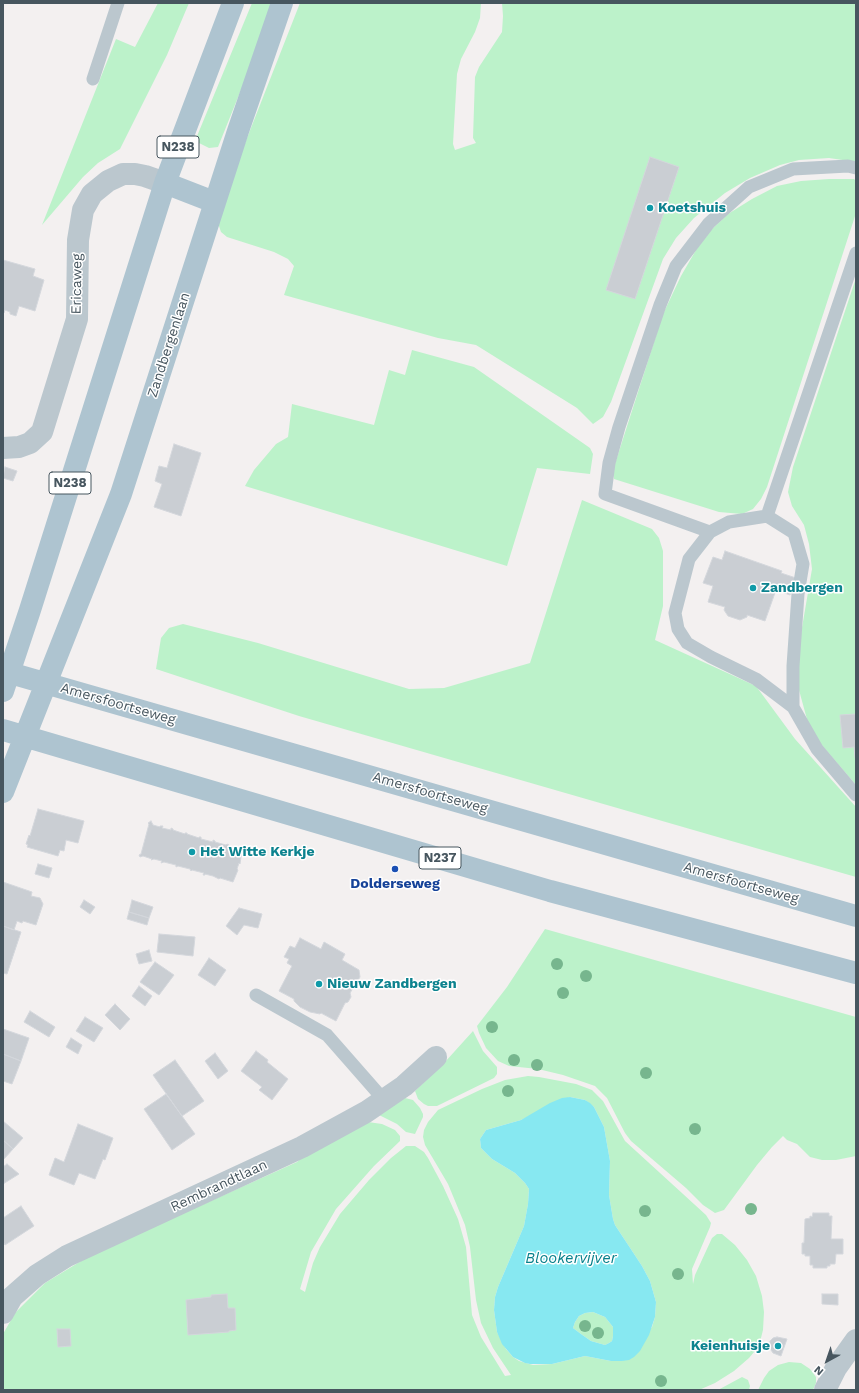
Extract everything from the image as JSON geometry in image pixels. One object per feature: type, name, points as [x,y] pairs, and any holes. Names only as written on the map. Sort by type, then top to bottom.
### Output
[{"type":"main road","name":"N238","points":[[5,678],[165,183],[233,3]]},
{"type":"main road","name":"Zandbergenlaan","points":[[25,736],[121,494],[214,202],[282,3]]},
{"type":"main road","points":[[165,183],[214,202]]},
{"type":"main road","name":"Amersfoortseweg","points":[[5,678],[47,683],[856,916]]},
{"type":"main road","name":"N237","points":[[3,730],[550,891],[856,974]]},
{"type":"main road","points":[[3,792],[25,736]]},
{"type":"street","name":"Ericaweg","points":[[3,448],[20,447],[30,443],[42,432],[77,318],[78,240],[83,210],[92,194],[108,181],[123,174],[145,176],[165,183]]},
{"type":"street","name":"Rembrandtlaan","points":[[3,1313],[12,1297],[38,1275],[67,1256],[302,1147],[366,1112],[384,1100],[404,1086],[436,1056]]},
{"type":"street","points":[[825,1390],[836,1368],[856,1340]]},
{"type":"lane","points":[[93,80],[118,3]]},
{"type":"lane","points":[[710,532],[605,494],[609,463],[619,427],[660,305],[676,266],[709,223],[749,187],[794,169],[848,166],[856,168]]},
{"type":"lane","points":[[767,516],[856,253]]},
{"type":"lane","points":[[793,707],[793,666],[798,594],[803,564],[794,533],[767,516],[729,522],[710,532],[690,559],[675,613],[678,629],[687,643],[711,657],[756,679],[793,707],[817,749],[856,794]]},
{"type":"lane","points":[[256,995],[327,1035],[384,1100]]},
{"type":"green space","points":[[158,3],[189,3],[167,55],[120,149],[98,163],[83,177],[42,225],[116,39],[135,47]]},
{"type":"green space","points":[[252,3],[276,3],[218,147],[209,148],[195,141]]},
{"type":"green space","points":[[300,3],[481,3],[480,18],[475,32],[461,59],[457,74],[453,144],[455,150],[476,143],[473,138],[475,77],[479,67],[502,32],[502,3],[856,3],[856,162],[829,158],[799,160],[780,165],[750,178],[725,193],[694,218],[676,238],[663,259],[611,402],[603,417],[593,424],[577,408],[476,345],[438,338],[284,295],[294,266],[288,259],[274,252],[227,237],[221,232],[216,217]]},
{"type":"green space","points":[[854,179],[856,181],[856,213],[767,487],[761,499],[753,509],[742,514],[719,512],[614,479],[613,470],[663,314],[681,276],[696,250],[711,230],[728,214],[752,199],[777,186],[801,181]]},
{"type":"green space","points":[[856,278],[856,785],[814,736],[808,723],[799,690],[798,651],[812,569],[809,544],[804,525],[792,506],[788,492],[793,467]]},
{"type":"green space","points":[[412,350],[474,367],[590,448],[593,454],[590,474],[537,468],[507,566],[245,486],[254,470],[276,444],[288,437],[292,404],[374,425],[389,370],[405,375]]},
{"type":"green space","points":[[582,500],[652,529],[659,538],[663,551],[663,606],[655,640],[756,686],[795,739],[856,807],[856,877],[299,716],[156,669],[161,638],[169,628],[183,624],[258,643],[409,689],[444,688],[530,663]]},
{"type":"green space","points":[[545,929],[856,1017],[856,1156],[836,1160],[822,1160],[810,1157],[797,1144],[787,1140],[783,1136],[757,1165],[724,1210],[715,1213],[703,1205],[686,1188],[631,1141],[625,1133],[607,1098],[595,1086],[563,1075],[538,1069],[509,1066],[498,1061],[486,1048],[477,1026],[507,987]]},
{"type":"green space","points":[[473,1031],[483,1051],[497,1067],[497,1074],[494,1078],[437,1106],[428,1106],[424,1104],[418,1099],[415,1091],[445,1062]]},
{"type":"green space","points":[[528,1076],[576,1084],[592,1090],[603,1101],[625,1141],[706,1215],[711,1223],[692,1269],[693,1284],[695,1275],[712,1238],[717,1234],[722,1234],[735,1245],[747,1260],[756,1276],[762,1296],[764,1312],[763,1330],[759,1346],[749,1358],[734,1371],[715,1383],[699,1390],[3,1390],[3,1334],[15,1313],[45,1283],[91,1255],[297,1162],[304,1156],[368,1122],[382,1124],[395,1130],[400,1136],[400,1141],[374,1166],[336,1209],[311,1252],[300,1289],[305,1292],[313,1263],[320,1247],[340,1214],[369,1180],[391,1158],[406,1146],[415,1146],[424,1152],[428,1158],[458,1219],[466,1247],[472,1315],[481,1337],[505,1376],[511,1375],[493,1348],[481,1323],[476,1300],[470,1247],[465,1225],[448,1184],[425,1145],[423,1137],[424,1130],[428,1122],[438,1110],[505,1080]],"holes":[[[570,1097],[585,1100],[594,1107],[604,1127],[610,1161],[609,1195],[613,1219],[615,1225],[650,1281],[656,1302],[655,1317],[652,1327],[622,1361],[611,1361],[585,1356],[552,1364],[533,1365],[519,1361],[506,1349],[497,1332],[494,1310],[495,1297],[498,1287],[524,1226],[529,1189],[515,1173],[492,1159],[481,1148],[480,1139],[486,1130],[521,1120]]]},
{"type":"green space","points":[[405,1098],[413,1100],[423,1114],[415,1134],[406,1132],[397,1124],[379,1115]]},
{"type":"green space","points":[[593,1312],[605,1317],[613,1327],[612,1341],[605,1345],[591,1341],[573,1328],[579,1316],[585,1313]]},
{"type":"green space","points":[[789,1362],[801,1363],[810,1369],[816,1377],[816,1383],[813,1390],[758,1390],[769,1371],[778,1365]]},
{"type":"green space","points":[[742,1377],[748,1380],[750,1386],[749,1390],[718,1390]]},
{"type":"water","name":"Blookervijver","points":[[570,1097],[585,1100],[590,1103],[594,1107],[604,1127],[610,1161],[609,1195],[613,1219],[615,1225],[650,1281],[656,1302],[655,1317],[649,1335],[640,1351],[629,1360],[611,1361],[585,1356],[552,1364],[525,1363],[513,1357],[502,1344],[497,1332],[494,1310],[495,1297],[524,1226],[529,1189],[515,1173],[492,1159],[481,1148],[480,1139],[486,1130],[521,1120],[550,1103],[562,1098]],"holes":[[[593,1312],[605,1317],[613,1327],[612,1341],[605,1345],[591,1341],[573,1328],[579,1316],[585,1313]]]},
{"type":"building","name":"Koetshuis","points":[[650,157],[679,167],[635,299],[606,290]]},
{"type":"building","points":[[3,260],[35,269],[33,276],[44,280],[35,311],[19,306],[16,316],[5,310],[4,313],[3,312]]},
{"type":"building","points":[[174,444],[201,453],[181,516],[154,507],[162,484],[155,481],[159,466],[167,468]]},
{"type":"building","points":[[5,467],[17,471],[13,481],[3,478]]},
{"type":"building","name":"Zandbergen","points":[[725,551],[782,571],[781,573],[796,578],[790,595],[776,590],[765,621],[747,615],[747,617],[740,620],[728,616],[724,610],[725,607],[708,602],[713,586],[703,583],[713,557],[722,560]]},
{"type":"building","points":[[856,714],[855,758],[854,747],[843,748],[840,715]]},
{"type":"building","points":[[38,809],[84,821],[78,843],[66,840],[64,851],[60,850],[58,856],[27,847],[28,845],[26,844]]},
{"type":"building","name":"Het Witte Kerkje","points":[[151,821],[153,825],[160,827],[163,826],[162,828],[171,830],[171,828],[185,834],[187,833],[199,838],[201,837],[201,839],[213,842],[213,840],[215,842],[227,844],[229,845],[228,847],[242,850],[240,864],[239,863],[233,882],[205,874],[203,875],[204,873],[191,871],[190,869],[178,866],[176,867],[176,865],[164,862],[161,863],[162,861],[154,859],[151,860],[152,859],[143,856],[140,857],[139,855],[141,854],[148,823]]},
{"type":"building","points":[[38,864],[52,868],[49,878],[35,874]]},
{"type":"building","points":[[3,882],[32,892],[31,896],[40,898],[43,904],[36,925],[23,921],[22,923],[17,921],[14,930],[3,926]]},
{"type":"building","points":[[84,900],[95,907],[90,914],[80,907]]},
{"type":"building","points":[[132,900],[153,907],[149,918],[129,912]]},
{"type":"building","points":[[239,908],[262,914],[258,928],[244,925],[237,935],[226,926]]},
{"type":"building","points":[[129,912],[149,918],[147,925],[127,919]]},
{"type":"building","points":[[3,926],[21,932],[7,974],[3,973]]},
{"type":"building","points":[[159,934],[195,937],[193,956],[157,952]]},
{"type":"building","name":"Nieuw Zandbergen","points":[[300,938],[321,949],[324,942],[345,954],[342,960],[359,970],[360,977],[350,993],[351,997],[348,1002],[345,1003],[336,1021],[321,1013],[310,1012],[300,1007],[294,999],[279,991],[292,966],[287,963],[289,959],[284,957],[290,946],[295,948]]},
{"type":"building","points":[[149,950],[152,961],[139,964],[136,954]]},
{"type":"building","points":[[209,958],[226,970],[215,986],[198,975]]},
{"type":"building","points":[[155,962],[174,975],[159,995],[140,982]]},
{"type":"building","points":[[139,986],[152,996],[145,1006],[132,996]]},
{"type":"building","points":[[115,1004],[130,1019],[120,1030],[105,1015]]},
{"type":"building","points":[[30,1011],[55,1027],[49,1037],[24,1022]]},
{"type":"building","points":[[85,1017],[103,1028],[94,1042],[76,1031]]},
{"type":"building","points":[[3,1029],[29,1038],[21,1061],[3,1054]]},
{"type":"building","points":[[71,1038],[82,1045],[78,1054],[66,1047]]},
{"type":"building","points":[[256,1051],[288,1079],[272,1100],[259,1090],[262,1087],[241,1071]]},
{"type":"building","points":[[215,1053],[228,1071],[218,1079],[205,1061]]},
{"type":"building","points":[[3,1054],[21,1061],[12,1084],[3,1081]]},
{"type":"building","points":[[175,1060],[204,1101],[182,1116],[153,1075]]},
{"type":"building","points":[[166,1094],[195,1134],[172,1150],[144,1109]]},
{"type":"building","points":[[3,1121],[23,1138],[13,1149],[3,1140]]},
{"type":"building","points":[[78,1124],[113,1138],[105,1160],[103,1159],[95,1179],[79,1173],[74,1185],[49,1175],[55,1158],[64,1162]]},
{"type":"building","points":[[3,1140],[13,1149],[4,1159],[3,1158]]},
{"type":"building","points":[[7,1164],[19,1174],[3,1184],[3,1167]]},
{"type":"building","points":[[21,1206],[34,1226],[5,1245],[3,1242],[3,1218]]},
{"type":"building","points":[[813,1213],[829,1213],[829,1216],[832,1216],[831,1239],[843,1239],[843,1254],[836,1254],[835,1264],[830,1264],[827,1268],[813,1268],[813,1265],[810,1265],[810,1256],[805,1256],[805,1254],[802,1254],[805,1219],[810,1218],[810,1216],[812,1217]]},
{"type":"building","points":[[227,1294],[228,1308],[235,1308],[236,1330],[229,1332],[188,1335],[186,1300],[211,1297],[211,1295]]},
{"type":"building","points":[[822,1294],[838,1294],[838,1305],[822,1304]]},
{"type":"building","points":[[57,1329],[70,1329],[71,1346],[58,1347]]},
{"type":"building","points":[[777,1337],[787,1339],[781,1356],[773,1353],[769,1347],[770,1341]]},
{"type":"place","name":"Koetshuis","points":[[650,208]]},
{"type":"place","name":"Zandbergen","points":[[753,588]]},
{"type":"place","name":"Het Witte Kerkje","points":[[192,852]]},
{"type":"place","name":"Dolderseweg","points":[[395,869]]},
{"type":"place","name":"Nieuw Zandbergen","points":[[319,984]]},
{"type":"place","name":"Keienhuisje","points":[[778,1346]]}]
